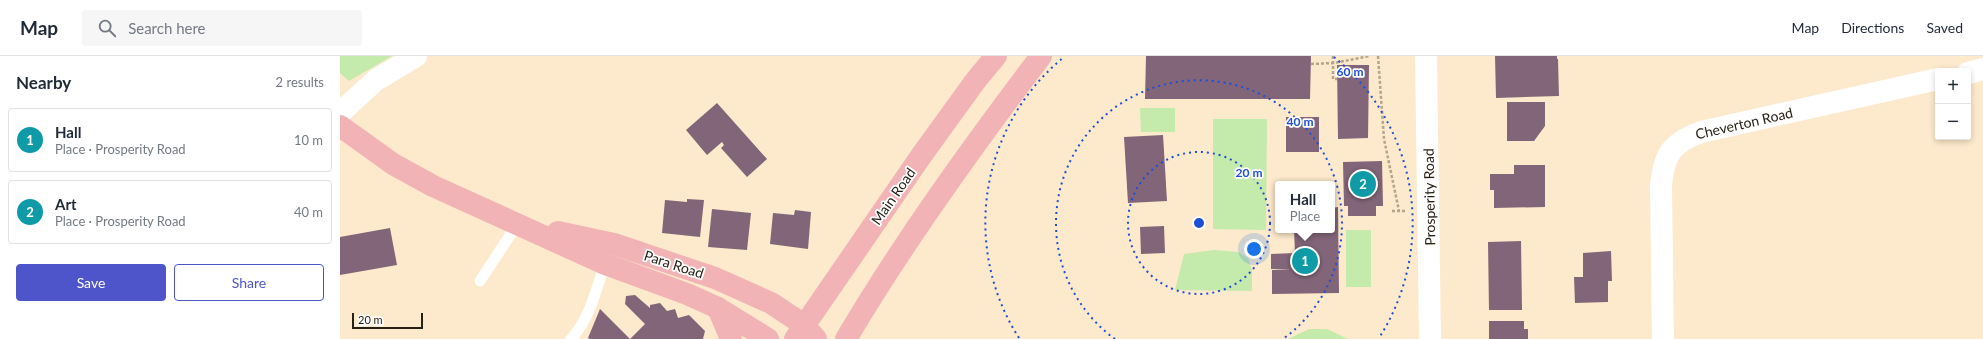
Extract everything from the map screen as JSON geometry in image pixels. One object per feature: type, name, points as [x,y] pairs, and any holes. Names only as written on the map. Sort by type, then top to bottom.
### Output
[{"type":"main road","name":"Main Road","points":[[805,334],[921,156],[976,80],[996,56]]},
{"type":"main road","points":[[846,339],[921,223],[989,125],[1041,56]]},
{"type":"main road","name":"Para Road","points":[[340,126],[393,164],[433,186],[518,223],[610,254],[715,278],[772,303],[805,334]]},
{"type":"main road","name":"Para Road","points":[[610,254],[687,294],[718,308],[768,339]]},
{"type":"main road","points":[[718,308],[731,339]]},
{"type":"street","points":[[340,113],[376,80],[416,56]]},
{"type":"street","name":"Prosperity Road","points":[[1426,56],[1430,339]]},
{"type":"street","points":[[1971,72],[1983,69]]},
{"type":"street","name":"Cheverton Road","points":[[1663,339],[1661,185],[1663,167],[1668,154],[1676,144],[1701,132],[1935,80]]},
{"type":"lane","points":[[480,281],[518,223]]},
{"type":"lane","points":[[572,339],[579,331],[589,310],[610,254]]},
{"type":"path","points":[[1333,56],[1333,79],[1337,79]]},
{"type":"path","points":[[1310,64],[1334,63],[1370,56]]},
{"type":"path","points":[[1378,56],[1384,139],[1399,211]]},
{"type":"green space","points":[[340,56],[392,56],[349,81],[340,73]]},
{"type":"green space","points":[[1140,108],[1175,108],[1175,132],[1141,132]]},
{"type":"green space","points":[[1213,119],[1267,119],[1266,230],[1213,229]]},
{"type":"green space","points":[[1346,230],[1371,230],[1371,287],[1346,287]]},
{"type":"green space","points":[[1214,250],[1238,252],[1248,258],[1252,270],[1252,291],[1175,290],[1184,254]]},
{"type":"green space","points":[[1309,329],[1327,329],[1348,339],[1288,339]]},
{"type":"building","points":[[1146,56],[1311,56],[1310,99],[1145,99]]},
{"type":"building","points":[[1495,56],[1557,56],[1559,96],[1496,98]]},
{"type":"building","points":[[1337,65],[1369,65],[1368,138],[1338,139]]},
{"type":"building","points":[[1507,102],[1545,102],[1545,126],[1534,141],[1507,141]]},
{"type":"building","points":[[717,103],[767,159],[747,177],[721,148],[724,145],[722,142],[707,155],[686,130]]},
{"type":"building","points":[[1286,117],[1319,117],[1319,152],[1286,152]]},
{"type":"building","points":[[1163,135],[1167,201],[1128,203],[1124,137]]},
{"type":"building","points":[[1382,161],[1383,206],[1376,206],[1376,216],[1348,216],[1348,206],[1344,206],[1343,162]]},
{"type":"building","points":[[1514,165],[1545,165],[1545,207],[1494,208],[1494,190],[1490,190],[1490,174],[1514,174]]},
{"type":"building","points":[[687,199],[704,200],[700,237],[662,233],[665,200],[687,202]]},
{"type":"building","points":[[1338,207],[1339,293],[1272,294],[1272,270],[1291,269],[1271,269],[1271,254],[1295,253],[1294,233],[1335,233],[1335,208]]},
{"type":"building","points":[[712,209],[751,213],[747,250],[708,247]]},
{"type":"building","points":[[795,210],[811,212],[808,249],[770,244],[773,213],[794,215]]},
{"type":"building","points":[[1164,226],[1165,253],[1141,254],[1140,227]]},
{"type":"building","points":[[390,228],[397,265],[340,275],[340,237]]},
{"type":"building","points":[[1521,241],[1522,310],[1489,310],[1488,242]]},
{"type":"building","points":[[1611,251],[1612,281],[1608,281],[1608,302],[1575,303],[1574,277],[1583,277],[1583,253]]},
{"type":"building","points":[[635,295],[650,308],[650,305],[660,303],[667,311],[675,309],[678,318],[689,315],[705,331],[703,339],[630,339],[645,324],[625,304],[626,296]]},
{"type":"building","points":[[600,309],[630,339],[588,338]]},
{"type":"building","points":[[1489,321],[1524,321],[1524,329],[1528,329],[1528,339],[1489,339]]},
{"type":"place","name":"Art","points":[[1363,184]]},
{"type":"place","name":"Hall","points":[[1305,261]]}]
